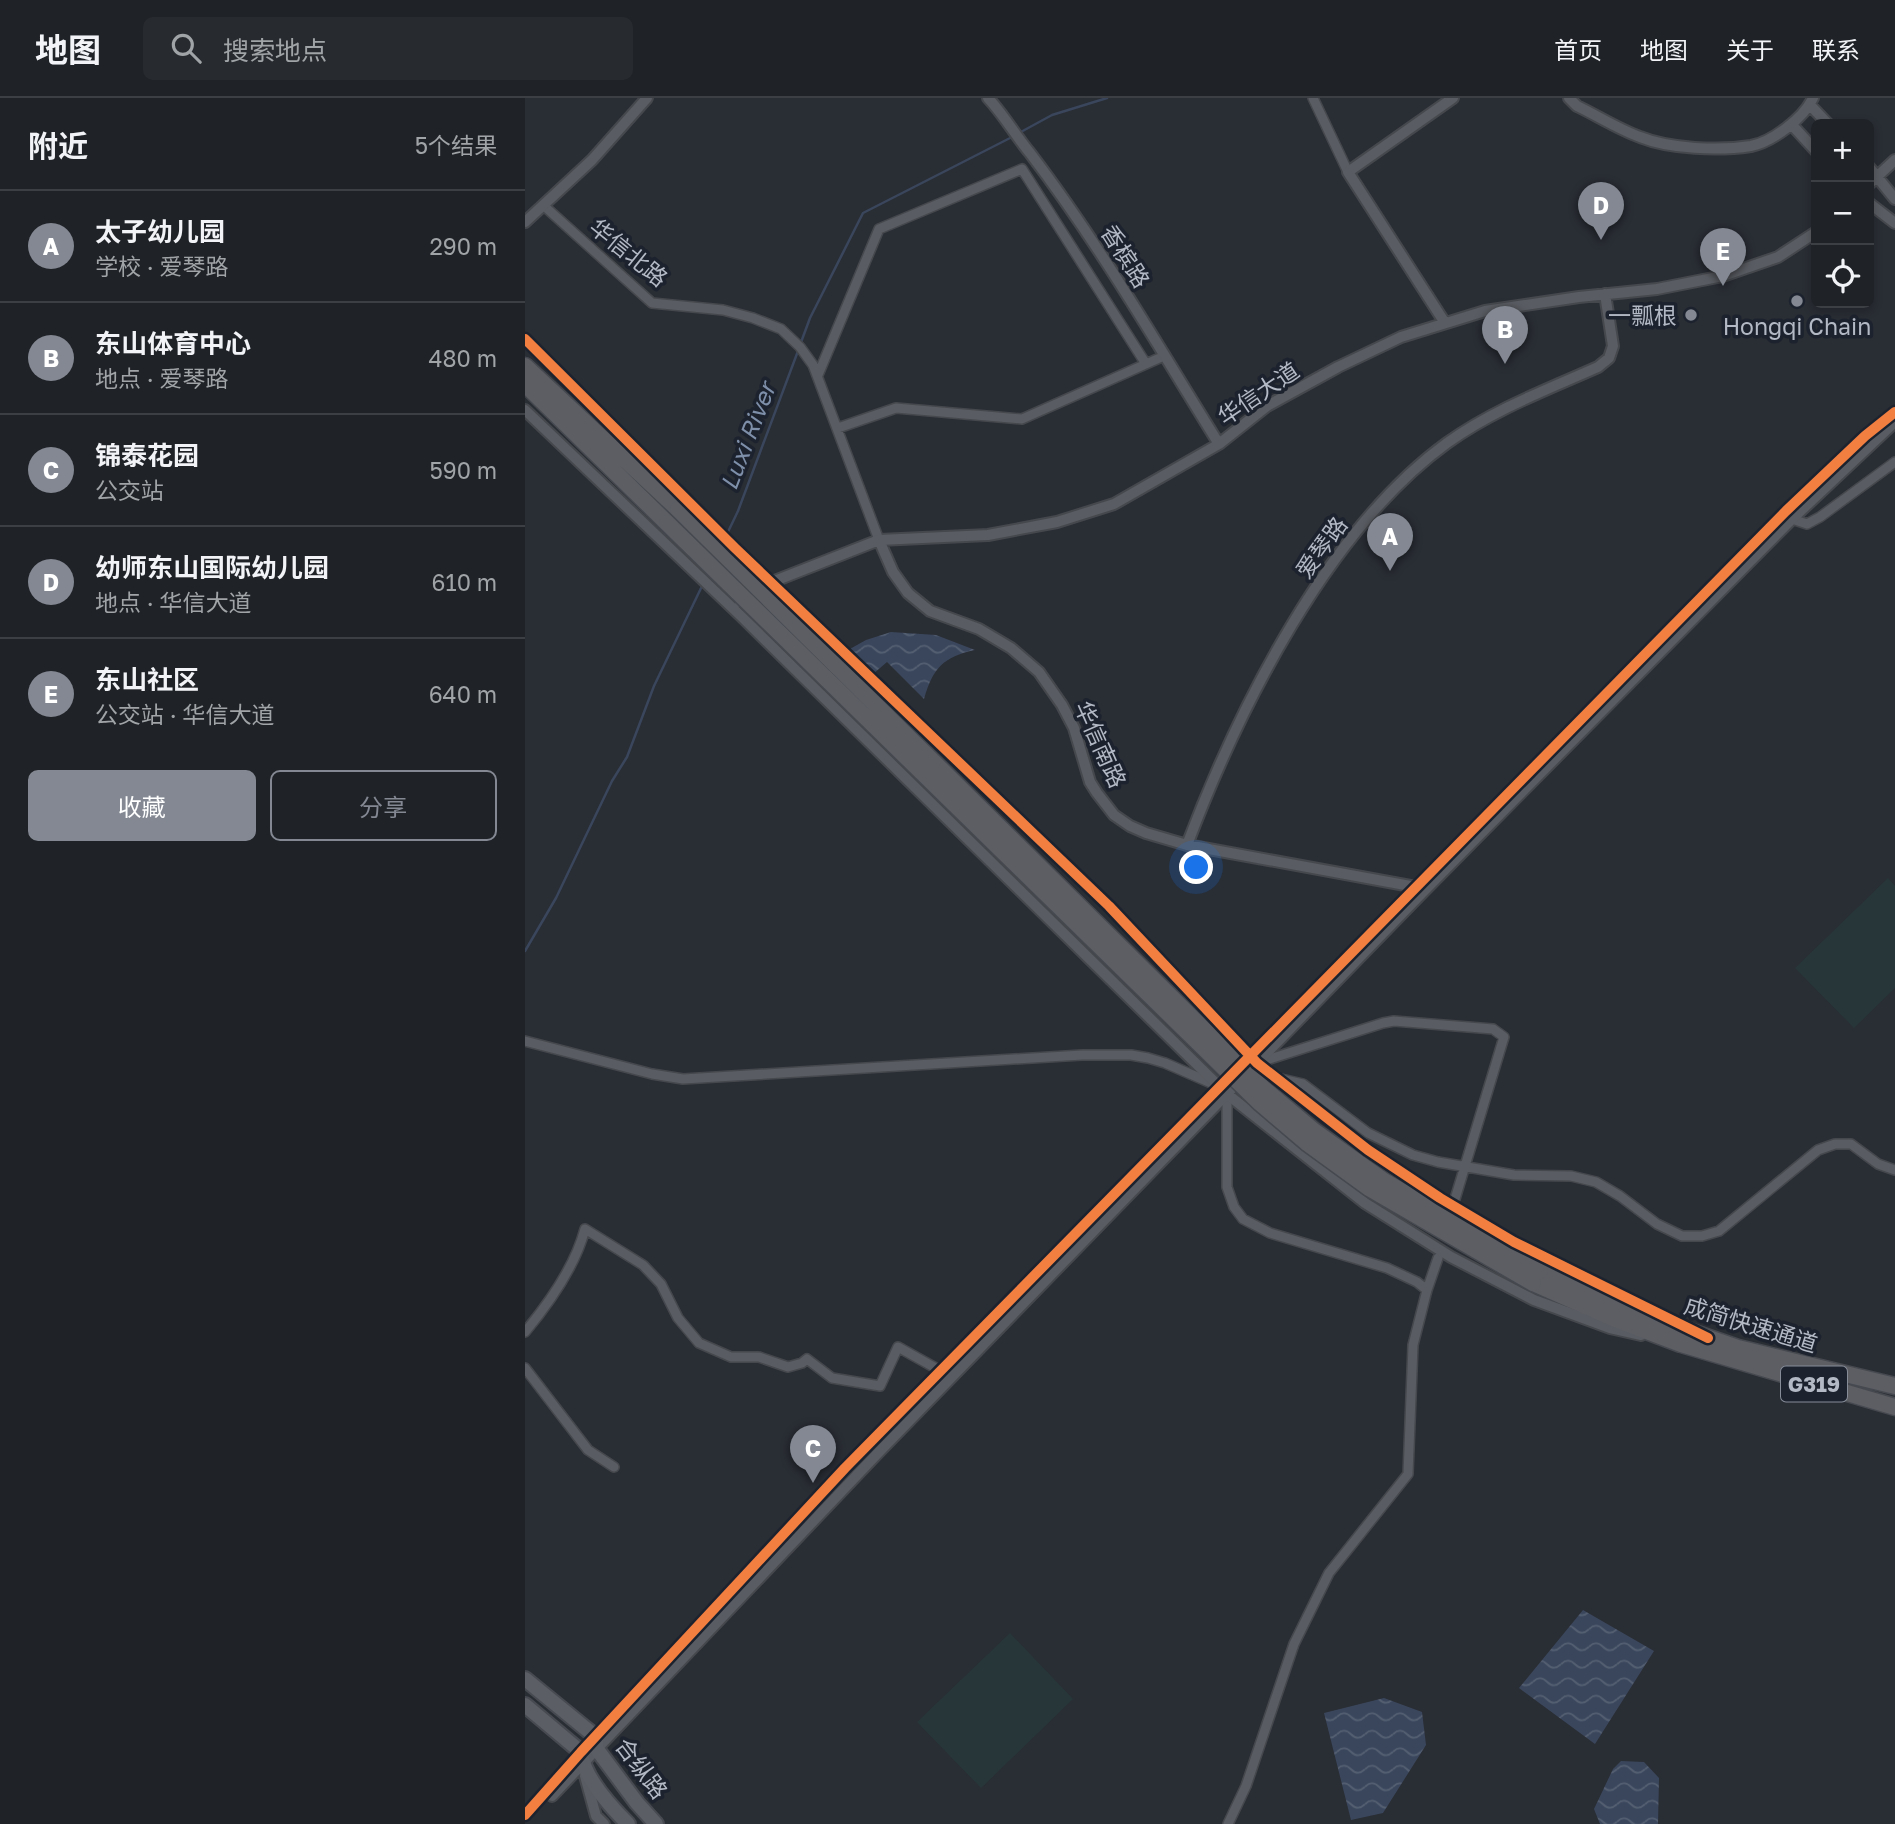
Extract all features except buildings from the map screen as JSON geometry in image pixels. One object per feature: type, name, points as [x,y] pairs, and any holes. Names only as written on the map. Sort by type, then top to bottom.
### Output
[{"type":"highway","name":"成简快速通道","points":[[525,366],[678,509],[1263,1088],[1314,1131],[1384,1181],[1537,1277],[1708,1338],[1736,1354],[1895,1407]]},
{"type":"highway","name":"成简快速通道","points":[[525,384],[1260,1103],[1307,1143],[1369,1188],[1615,1320],[1681,1344],[1895,1386]]},
{"type":"main road","name":"合纵路","points":[[525,1679],[596,1743],[637,1802],[656,1824]]},
{"type":"main road","name":"合纵路","points":[[525,1705],[581,1757],[611,1807],[628,1824]]},
{"type":"street","points":[[525,222],[592,160],[647,98]]},
{"type":"street","name":"香槟路","points":[[988,98],[1066,200],[1219,444]]},
{"type":"street","points":[[1313,98],[1347,172],[1445,323]]},
{"type":"street","points":[[1347,172],[1453,98]]},
{"type":"street","points":[[1569,98],[1577,106],[1640,137],[1678,146],[1753,145],[1793,125],[1811,101],[1824,119]]},
{"type":"street","points":[[1793,125],[1811,145]]},
{"type":"street","points":[[1874,179],[1895,160]]},
{"type":"street","points":[[879,540],[818,375],[879,229],[1021,169],[1146,364]]},
{"type":"street","points":[[1874,181],[1895,198]]},
{"type":"street","name":"华信北路","points":[[543,205],[652,303],[723,310],[781,329],[800,347],[818,375]]},
{"type":"street","points":[[1874,207],[1895,223]]},
{"type":"street","name":"华信大道","points":[[731,607],[772,582],[879,540],[988,535],[1056,522],[1114,504],[1219,444],[1267,406],[1401,337],[1485,311],[1657,289],[1723,276],[1778,257],[1811,235]]},
{"type":"street","name":"爱琴路","points":[[1187,845],[1260,679],[1292,625],[1358,530],[1393,490],[1445,444],[1503,408],[1598,367],[1609,358],[1613,346],[1605,294]]},
{"type":"street","points":[[525,339],[735,548],[1109,906],[1253,1060],[1368,1150],[1440,1198],[1525,1248],[1708,1338]]},
{"type":"street","points":[[838,428],[896,408],[1021,419],[1164,356]]},
{"type":"street","points":[[525,411],[715,591],[1223,1091],[1365,1203],[1451,1257],[1534,1300],[1610,1328],[1681,1344]]},
{"type":"street","points":[[525,1815],[1786,511],[1865,436],[1895,412]]},
{"type":"street","points":[[1419,890],[1792,519],[1895,422]]},
{"type":"street","points":[[1792,519],[1807,524],[1821,517],[1895,462]]},
{"type":"street","name":"华信南路","points":[[879,540],[893,572],[908,593],[930,611],[979,629],[1011,648],[1039,672],[1074,728],[1090,782],[1114,816],[1146,833],[1187,845],[1419,890]]},
{"type":"street","points":[[1253,1060],[1394,1021],[1493,1030],[1501,1034],[1504,1037],[1455,1199]]},
{"type":"street","points":[[525,1041],[652,1074],[683,1079],[1082,1055],[1131,1055],[1165,1063],[1223,1091]]},
{"type":"street","points":[[1277,1078],[1303,1084],[1368,1133],[1394,1147],[1425,1158],[1514,1175],[1571,1176],[1596,1182],[1657,1224],[1682,1236],[1702,1236],[1719,1231],[1818,1150],[1835,1144],[1851,1144],[1878,1164],[1895,1170]]},
{"type":"street","points":[[1223,1091],[1227,1187],[1234,1207],[1243,1219],[1270,1233],[1387,1268],[1417,1282],[1427,1290]]},
{"type":"street","points":[[596,1743],[845,1468],[1223,1091]]},
{"type":"street","points":[[525,1332],[565,1276],[581,1245],[585,1229],[643,1265],[661,1284],[678,1318],[699,1343],[731,1357],[759,1357],[788,1367],[807,1359],[832,1378],[880,1386],[898,1347],[940,1371]]},
{"type":"street","points":[[1228,1824],[1246,1786],[1294,1644],[1329,1573],[1408,1474],[1413,1345],[1438,1258]]},
{"type":"street","points":[[525,1368],[588,1450],[614,1467]]},
{"type":"street","points":[[527,1824],[581,1757]]},
{"type":"street","points":[[581,1757],[596,1816],[604,1824]]},
{"type":"shaded area","points":[[1888,878],[1895,886],[1895,988],[1854,1028],[1795,968]]},
{"type":"shaded area","points":[[1010,1633],[1073,1699],[981,1788],[917,1722]]},
{"type":"water","points":[[891,632],[936,635],[975,650],[947,660],[931,679],[924,699],[887,662],[873,674],[848,650],[866,640]]},
{"type":"water","points":[[1583,1610],[1654,1651],[1595,1744],[1519,1688]]},
{"type":"water","points":[[1384,1698],[1422,1712],[1426,1745],[1383,1813],[1351,1820],[1324,1713]]},
{"type":"water","points":[[1621,1761],[1644,1762],[1659,1778],[1658,1824],[1600,1824],[1594,1809],[1613,1769]]},
{"type":"waterway","name":"Luxi River","points":[[1019,133],[1052,115],[1107,98]]},
{"type":"waterway","name":"Luxi River","points":[[800,345],[810,318],[863,213],[1014,136]]},
{"type":"waterway","name":"Luxi River","points":[[727,534],[798,351]]},
{"type":"waterway","name":"Luxi River","points":[[525,951],[556,898],[612,781],[627,757],[654,686],[703,584]]},
{"type":"cycle path","points":[[525,339],[735,548],[1109,906],[1257,1063],[1368,1150],[1440,1198],[1514,1242],[1708,1338]]},
{"type":"cycle path","points":[[525,1815],[845,1468],[1786,511],[1865,436],[1895,412]]},
{"type":"place","name":"幼师东山国际幼儿园","points":[[1601,240]]},
{"type":"place","name":"东山社区","points":[[1723,286]]},
{"type":"place","name":"Hongqi Chain","points":[[1797,301]]},
{"type":"place","name":"一瓢根","points":[[1691,315]]},
{"type":"place","name":"东山体育中心","points":[[1505,364]]},
{"type":"place","name":"太子幼儿园","points":[[1390,571]]},
{"type":"place","name":"锦泰花园","points":[[813,1483]]}]
